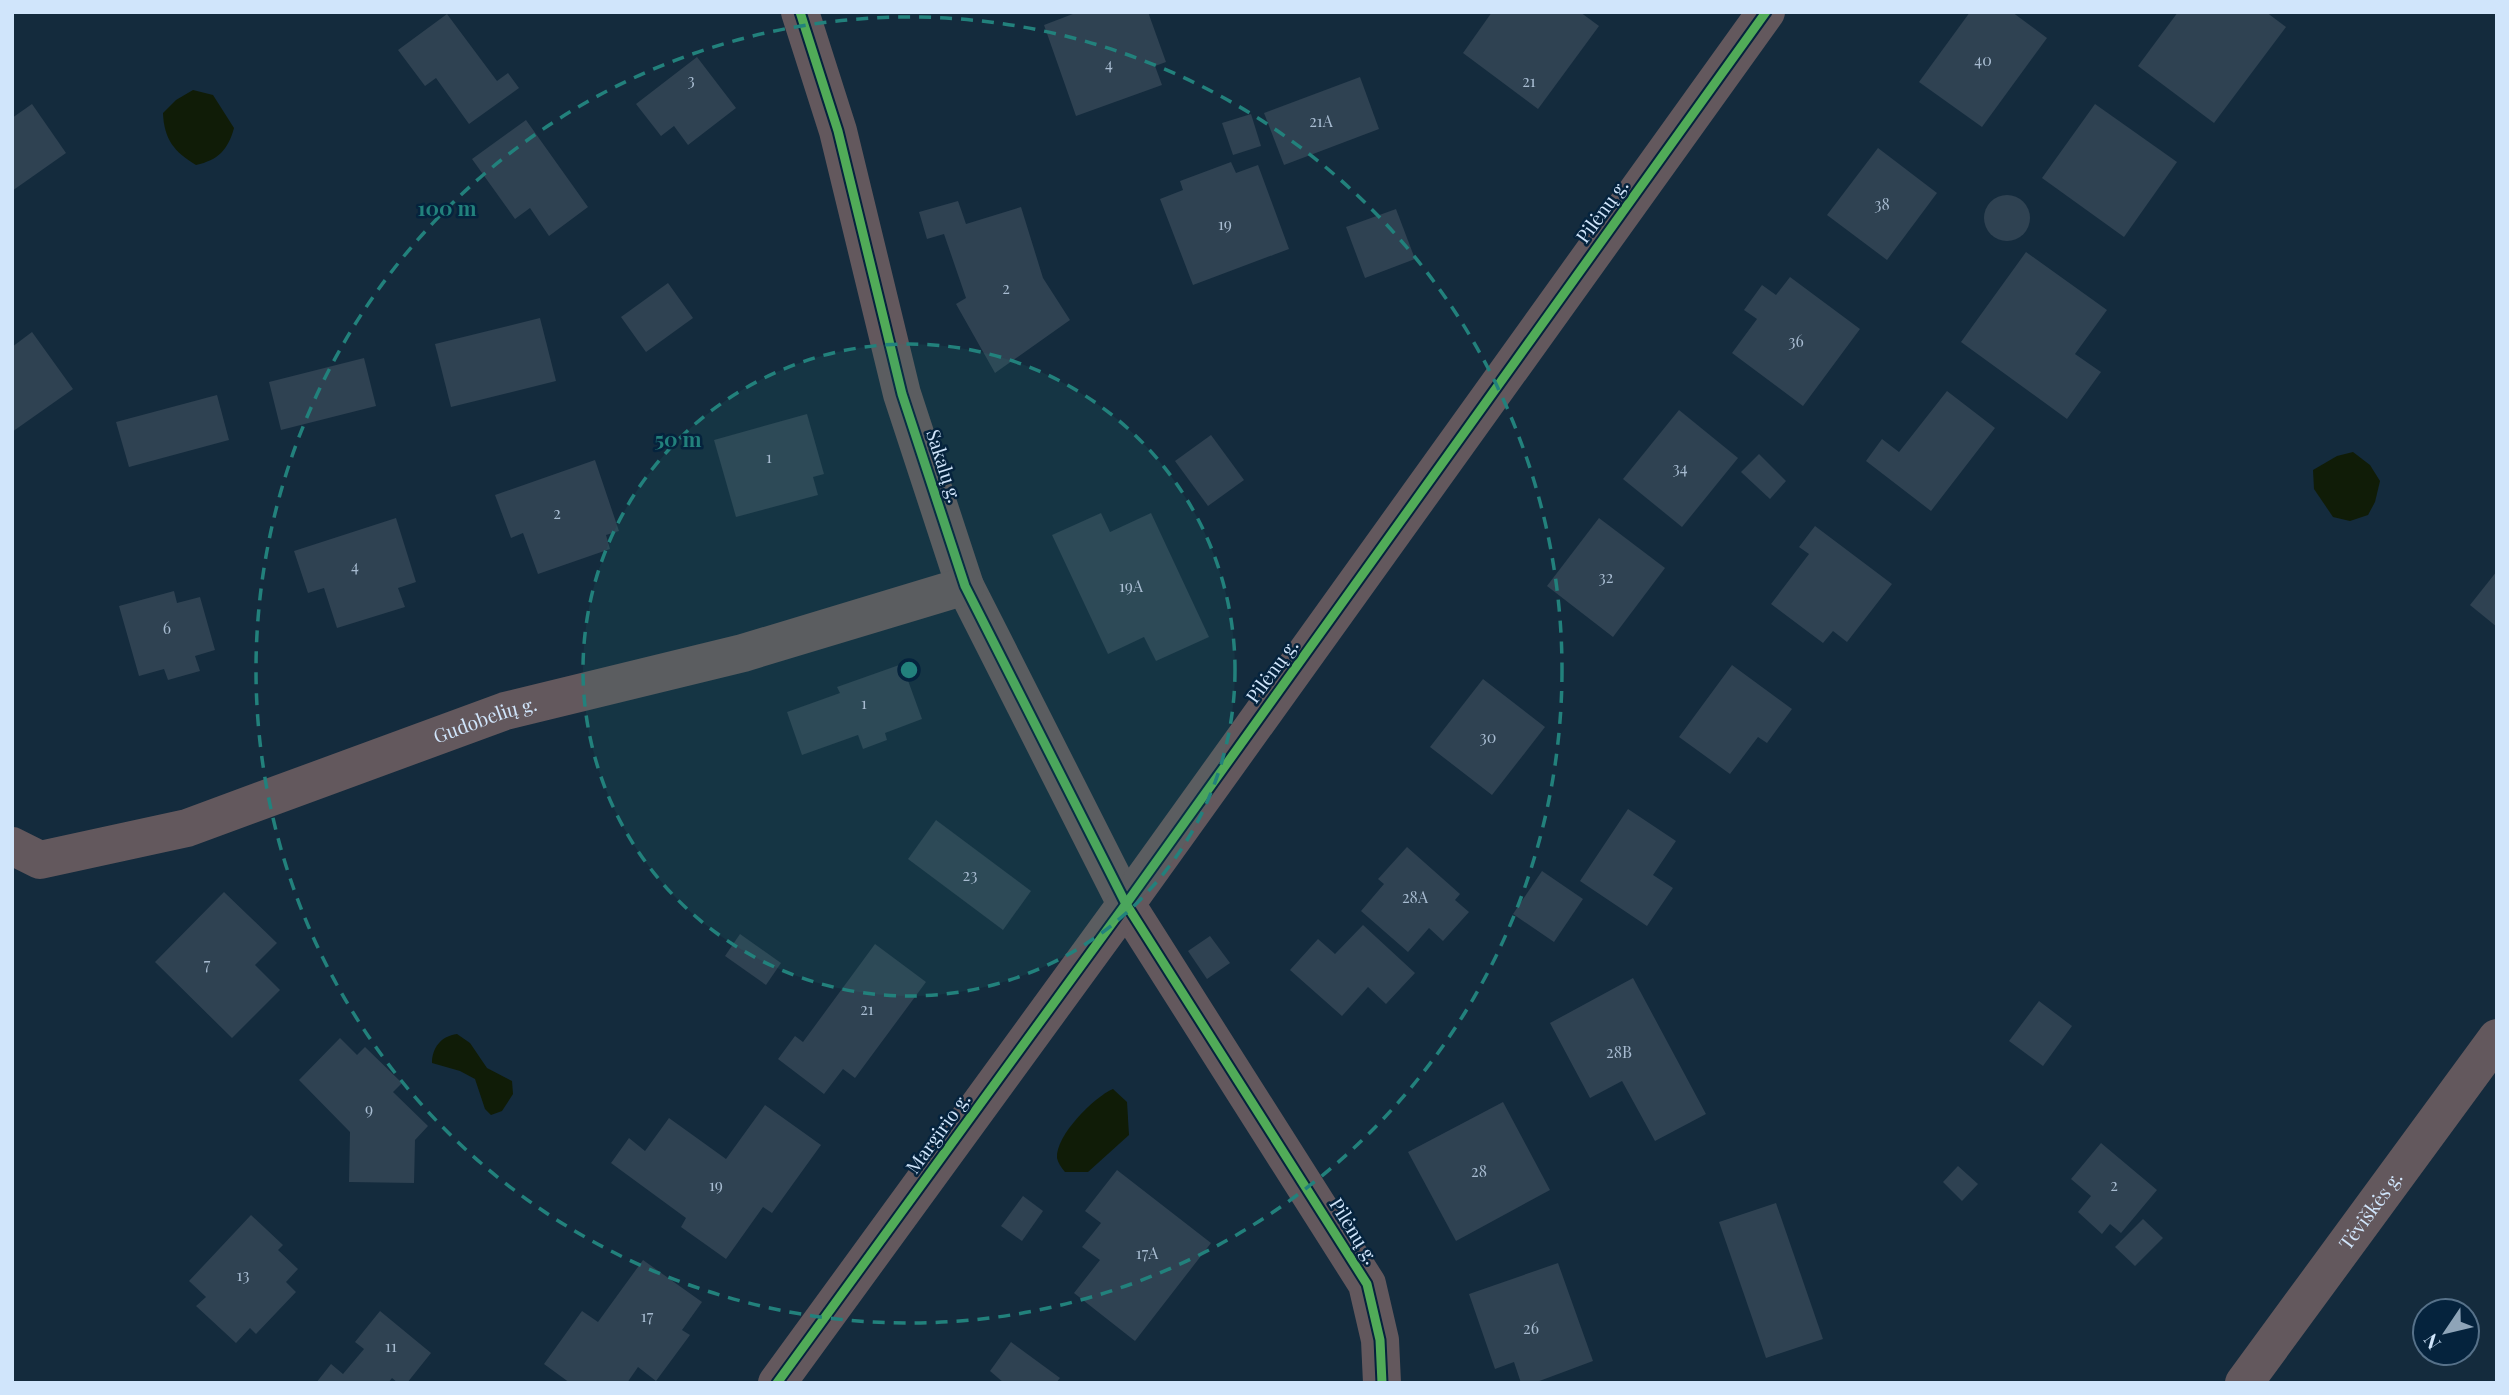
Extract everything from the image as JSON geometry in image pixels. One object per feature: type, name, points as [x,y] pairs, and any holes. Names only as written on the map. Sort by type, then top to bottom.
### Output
[{"type":"street","name":"Sakalų g.","points":[[800,12],[838,131],[902,394],[965,586],[1126,904]]},
{"type":"street","name":"Pilėnų g.","points":[[1382,1383],[1380,1340],[1367,1284],[1126,904],[1766,12]]},
{"type":"street","name":"Gudobelių g.","points":[[12,846],[40,860],[187,828],[505,710],[743,653],[965,586]]},
{"type":"street","name":"Margirio g.","points":[[777,1383],[1126,904]]},
{"type":"street","name":"Tėviškės g.","points":[[2244,1383],[2497,1038]]},
{"type":"shaded area","points":[[193,90],[213,95],[234,128],[221,153],[196,165],[172,144],[165,130],[163,113],[176,100]]},
{"type":"shaded area","points":[[2353,452],[2370,465],[2380,481],[2375,502],[2368,515],[2350,521],[2333,517],[2314,489],[2313,470],[2337,456]]},
{"type":"shaded area","points":[[457,1034],[470,1043],[487,1068],[512,1081],[513,1094],[502,1111],[491,1115],[485,1109],[475,1079],[460,1071],[432,1063],[438,1044],[446,1037]]},
{"type":"shaded area","points":[[1113,1089],[1127,1102],[1129,1135],[1088,1172],[1065,1172],[1057,1158],[1062,1139],[1086,1109]]},
{"type":"building","points":[[1078,12],[1148,12],[1166,62],[1155,66],[1162,85],[1076,116],[1044,25]]},
{"type":"building","points":[[1492,12],[1580,12],[1599,26],[1538,109],[1463,53]]},
{"type":"building","points":[[1970,12],[2012,12],[2047,38],[1982,127],[1919,82]]},
{"type":"building","points":[[2178,12],[2266,12],[2286,27],[2214,123],[2138,66]]},
{"type":"building","points":[[447,14],[497,81],[508,73],[519,88],[469,124],[436,78],[425,86],[398,50]]},
{"type":"building","points":[[697,57],[736,108],[688,145],[674,126],[661,136],[636,104]]},
{"type":"building","points":[[1360,77],[1379,129],[1284,165],[1264,113]]},
{"type":"building","points":[[32,104],[66,153],[12,191],[12,118]]},
{"type":"building","points":[[2095,104],[2177,162],[2124,237],[2042,178]]},
{"type":"building","points":[[1251,114],[1261,146],[1233,155],[1222,123]]},
{"type":"building","points":[[526,120],[588,207],[549,236],[530,208],[515,219],[472,159]]},
{"type":"building","points":[[1878,148],[1937,193],[1887,260],[1827,215]]},
{"type":"building","points":[[1231,162],[1236,173],[1258,165],[1289,249],[1193,285],[1160,199],[1183,190],[1180,181]]},
{"type":"building","points":[[2007,195],[2023,202],[2030,218],[2023,234],[2007,241],[1991,234],[1984,218],[1991,202]]},
{"type":"building","points":[[958,201],[966,224],[1021,207],[1043,278],[1070,320],[995,373],[956,304],[966,298],[944,234],[927,239],[919,212]]},
{"type":"building","points":[[1396,209],[1415,259],[1365,278],[1346,227]]},
{"type":"building","points":[[2026,252],[2107,310],[2075,354],[2101,372],[2067,419],[1961,342]]},
{"type":"building","points":[[1790,277],[1860,329],[1803,406],[1732,353],[1757,319],[1744,310],[1762,285],[1776,295]]},
{"type":"building","points":[[668,283],[693,318],[646,352],[621,317]]},
{"type":"building","points":[[540,318],[556,381],[451,407],[435,344]]},
{"type":"building","points":[[32,332],[73,389],[12,432],[12,347]]},
{"type":"building","points":[[364,358],[376,406],[281,430],[269,382]]},
{"type":"building","points":[[1947,391],[1995,428],[1931,511],[1866,461],[1882,439],[1899,452]]},
{"type":"building","points":[[217,395],[229,440],[129,467],[116,422]]},
{"type":"building","points":[[1679,410],[1738,458],[1682,527],[1623,479]]},
{"type":"building","points":[[807,414],[824,474],[813,477],[818,495],[736,517],[714,440]]},
{"type":"building","points":[[1211,435],[1244,480],[1208,506],[1175,461]]},
{"type":"building","points":[[1759,454],[1786,481],[1770,499],[1741,472]]},
{"type":"building","points":[[595,460],[619,531],[606,535],[610,549],[538,574],[523,533],[511,538],[495,495]]},
{"type":"building","points":[[1101,513],[1110,532],[1151,513],[1209,637],[1156,661],[1144,637],[1108,654],[1052,535]]},
{"type":"building","points":[[396,518],[416,582],[398,588],[405,607],[337,628],[324,588],[308,593],[294,551]]},
{"type":"building","points":[[1599,518],[1665,568],[1613,637],[1547,586]]},
{"type":"building","points":[[1815,526],[1892,584],[1847,642],[1833,631],[1823,643],[1771,604],[1809,554],[1799,547]]},
{"type":"building","points":[[2497,571],[2497,627],[2470,605]]},
{"type":"building","points":[[174,591],[177,603],[200,597],[215,650],[195,656],[200,671],[168,680],[164,669],[139,676],[119,606]]},
{"type":"building","points":[[902,664],[922,719],[885,733],[887,740],[863,749],[858,735],[802,755],[787,712],[840,693],[837,687]]},
{"type":"building","points":[[1732,665],[1792,709],[1767,743],[1758,737],[1730,774],[1679,737]]},
{"type":"building","points":[[1483,679],[1545,727],[1492,795],[1430,747]]},
{"type":"building","points":[[1628,809],[1676,841],[1653,875],[1673,888],[1647,926],[1580,881]]},
{"type":"building","points":[[936,820],[1031,891],[1003,930],[908,859]]},
{"type":"building","points":[[1407,847],[1460,894],[1455,900],[1469,912],[1443,941],[1429,928],[1408,952],[1361,911],[1384,884],[1378,879]]},
{"type":"building","points":[[1542,871],[1583,899],[1554,942],[1513,914]]},
{"type":"building","points":[[224,892],[277,943],[255,965],[280,990],[232,1038],[155,962]]},
{"type":"building","points":[[1363,925],[1415,973],[1386,1004],[1368,987],[1342,1016],[1290,970],[1318,939],[1335,954]]},
{"type":"building","points":[[740,934],[781,963],[766,985],[725,956]]},
{"type":"building","points":[[1210,936],[1230,963],[1207,979],[1188,951]]},
{"type":"building","points":[[875,944],[926,982],[855,1078],[843,1069],[824,1094],[778,1059],[795,1036],[803,1042]]},
{"type":"building","points":[[1633,978],[1706,1114],[1655,1141],[1622,1081],[1590,1098],[1550,1023]]},
{"type":"building","points":[[2039,1001],[2072,1026],[2043,1066],[2009,1041]]},
{"type":"building","points":[[340,1038],[357,1055],[365,1047],[402,1083],[393,1092],[428,1126],[415,1140],[414,1183],[349,1182],[350,1132],[299,1080]]},
{"type":"building","points":[[1503,1102],[1550,1190],[1456,1241],[1408,1152]]},
{"type":"building","points":[[765,1105],[821,1145],[772,1213],[763,1207],[726,1259],[681,1227],[686,1218],[611,1163],[629,1138],[645,1151],[669,1118],[726,1159]]},
{"type":"building","points":[[2101,1143],[2157,1190],[2121,1233],[2110,1224],[2102,1234],[2078,1212],[2091,1196],[2071,1179]]},
{"type":"building","points":[[1958,1166],[1978,1184],[1962,1201],[1943,1182]]},
{"type":"building","points":[[1117,1170],[1211,1243],[1135,1341],[1074,1293],[1100,1260],[1082,1247],[1101,1223],[1085,1211]]},
{"type":"building","points":[[1023,1196],[1043,1211],[1022,1241],[1001,1226]]},
{"type":"building","points":[[1776,1203],[1823,1339],[1766,1358],[1719,1222]]},
{"type":"building","points":[[251,1215],[283,1245],[278,1250],[298,1269],[286,1282],[296,1292],[256,1334],[250,1328],[236,1343],[196,1306],[206,1297],[189,1281]]},
{"type":"building","points":[[2143,1219],[2163,1238],[2135,1266],[2115,1247]]},
{"type":"building","points":[[643,1260],[702,1302],[682,1330],[690,1335],[656,1381],[638,1367],[627,1383],[570,1383],[544,1364],[582,1311],[598,1322]]},
{"type":"building","points":[[1558,1263],[1593,1361],[1534,1383],[1521,1383],[1514,1362],[1495,1369],[1469,1294]]},
{"type":"building","points":[[380,1311],[431,1353],[407,1383],[398,1383],[392,1378],[388,1383],[316,1383],[331,1364],[343,1374],[364,1349],[355,1342]]},
{"type":"building","points":[[1011,1342],[1060,1378],[1056,1383],[1004,1383],[990,1371]]},
{"type":"cycle path","points":[[800,12],[838,131],[902,394],[965,586],[1126,904],[1367,1284],[1380,1340],[1382,1383]]},
{"type":"cycle path","points":[[777,1383],[1126,904],[1766,12]]}]
